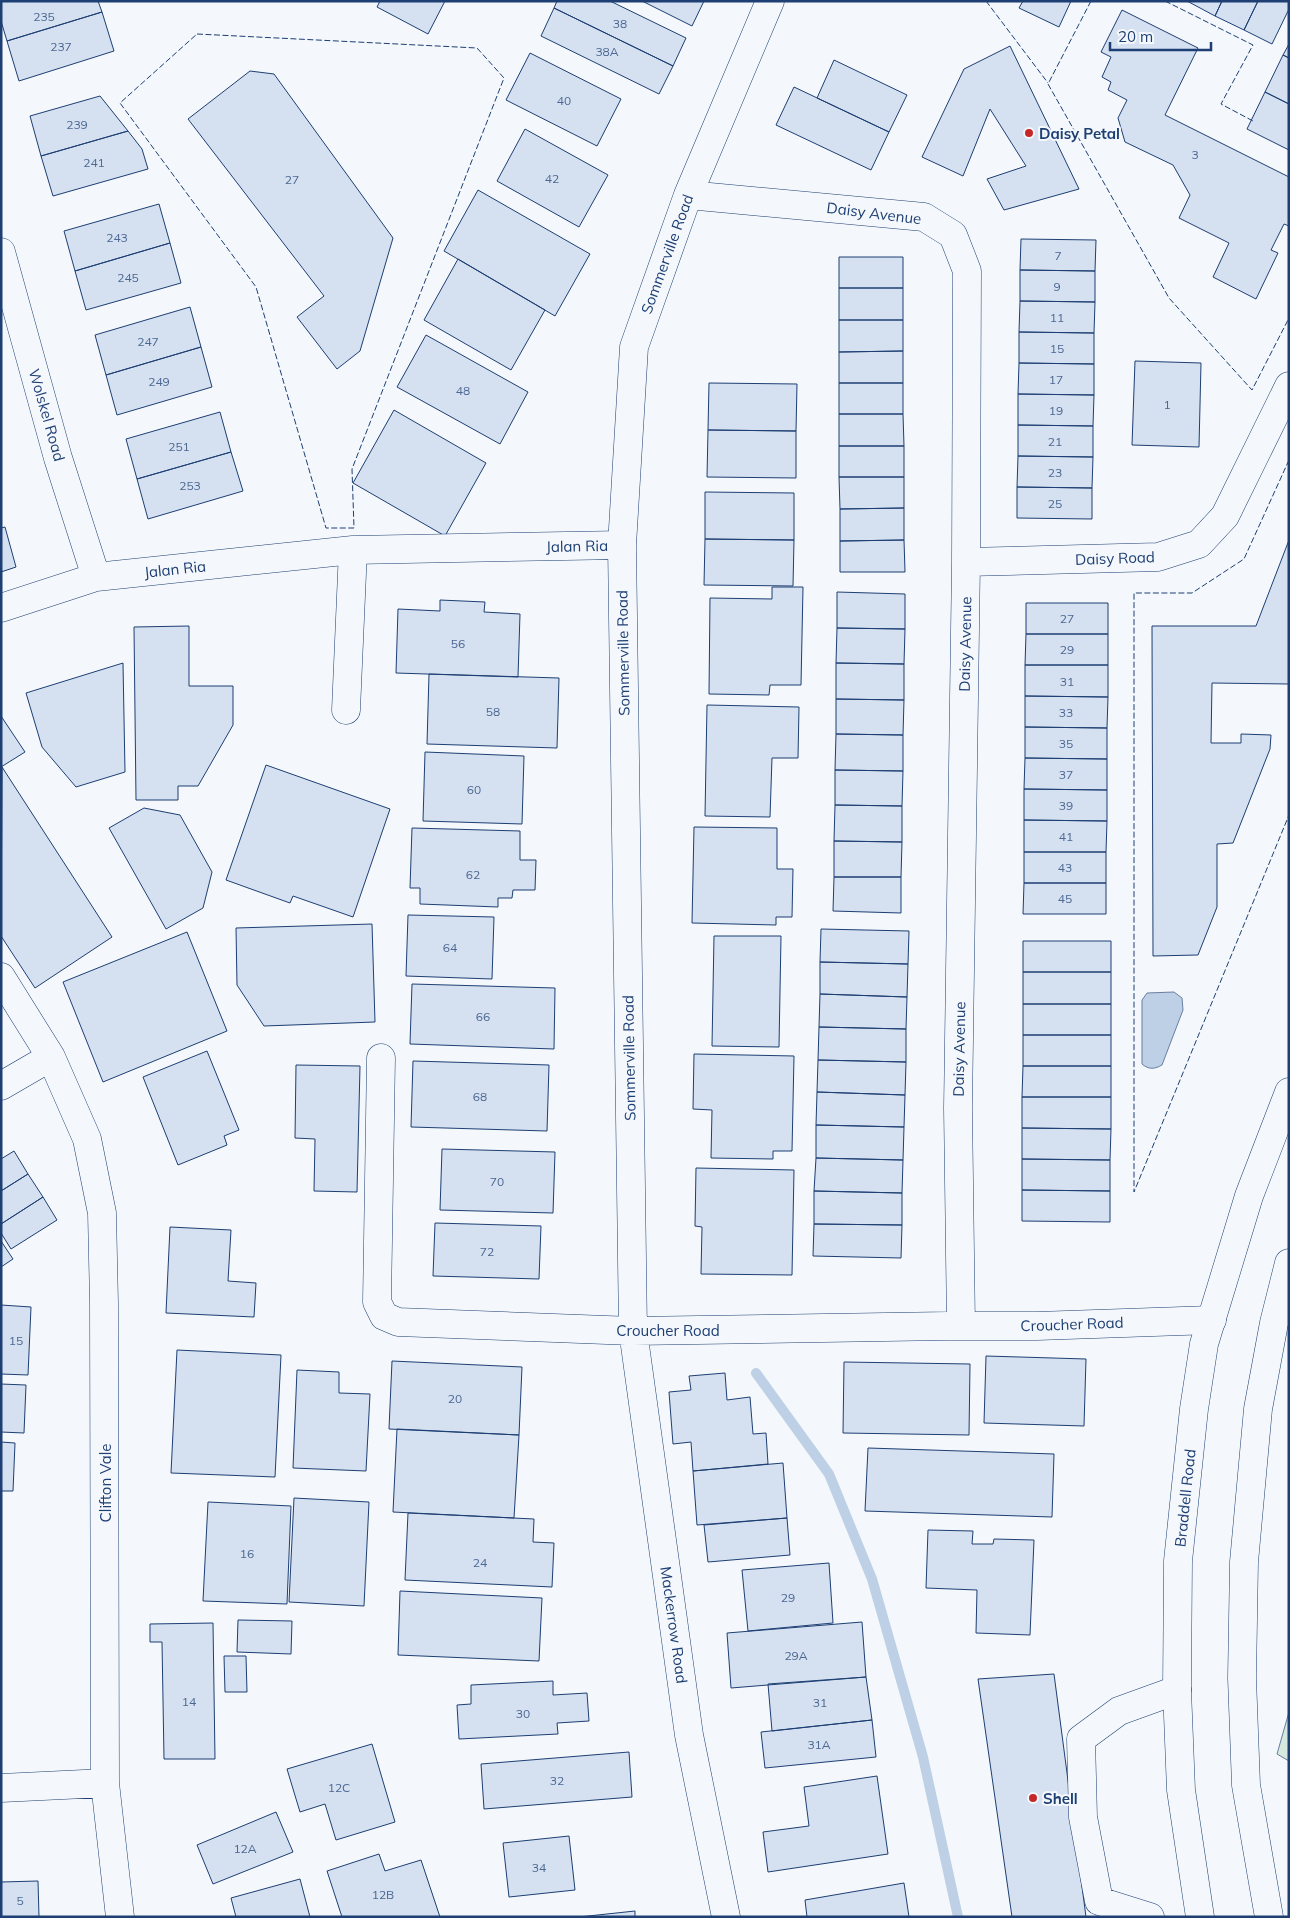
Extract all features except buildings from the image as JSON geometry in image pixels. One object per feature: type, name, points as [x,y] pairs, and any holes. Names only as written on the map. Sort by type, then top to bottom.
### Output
[{"type":"main road","name":"Sommerville Road","points":[[633,1331],[622,545],[634,347],[688,195],[770,1]]},
{"type":"main road","name":"Daisy Avenue","points":[[688,195],[924,217],[952,235],[967,271],[966,562],[958,1108],[961,1326]]},
{"type":"main road","name":"Wolskel Road","points":[[1,252],[58,458],[96,577]]},
{"type":"main road","name":"Daisy Road","points":[[966,562],[1158,557],[1199,544],[1225,516],[1289,386]]},
{"type":"main road","name":"Jalan Ria","points":[[1,608],[96,577],[353,550],[622,545]]},
{"type":"main road","points":[[346,710],[353,550]]},
{"type":"main road","name":"Clifton Vale","points":[[1,976],[51,1057],[87,1139],[102,1213],[104,1303],[105,1783],[120,1917]]},
{"type":"main road","points":[[1,1086],[51,1057]]},
{"type":"main road","name":"Croucher Road","points":[[381,1058],[377,1302],[384,1316],[398,1322],[633,1331],[1037,1326],[1212,1320]]},
{"type":"main road","name":"Braddell Road","points":[[1200,1917],[1181,1790],[1177,1690],[1178,1561],[1194,1409],[1204,1344],[1249,1196],[1289,1092]]},
{"type":"main road","points":[[1269,1917],[1246,1785],[1242,1678],[1244,1562],[1258,1409],[1274,1323],[1289,1264]]},
{"type":"main road","name":"Mackerrow Road","points":[[633,1331],[690,1735],[726,1917]]},
{"type":"main road","points":[[1150,1917],[1099,1901],[1083,1817],[1081,1739],[1119,1711],[1177,1690]]},
{"type":"main road","points":[[1,1788],[70,1783],[105,1783]]},
{"type":"shaded area","points":[[1289,1712],[1289,1761],[1277,1754]]},
{"type":"water","points":[[1174,992],[1182,998],[1183,1010],[1162,1065],[1154,1068],[1147,1067],[1142,1064],[1142,1000],[1147,993]]},
{"type":"waterway","points":[[756,1373],[829,1474],[872,1579],[923,1757],[958,1917]]},
{"type":"fence","points":[[986,1],[1048,83]]},
{"type":"fence","points":[[1091,1],[1048,84],[1169,298],[1252,390],[1289,318]]},
{"type":"fence","points":[[1165,1],[1253,45],[1221,104],[1253,121]]},
{"type":"fence","points":[[197,34],[477,48],[504,78],[352,469],[354,528],[326,528],[256,287],[120,103],[197,34]]},
{"type":"fence","points":[[1289,460],[1244,559],[1192,593],[1134,593],[1134,1192],[1289,815]]},
{"type":"place","name":"Daisy Petal","points":[[1029,133]]},
{"type":"place","name":"Shell","points":[[1033,1798]]}]
